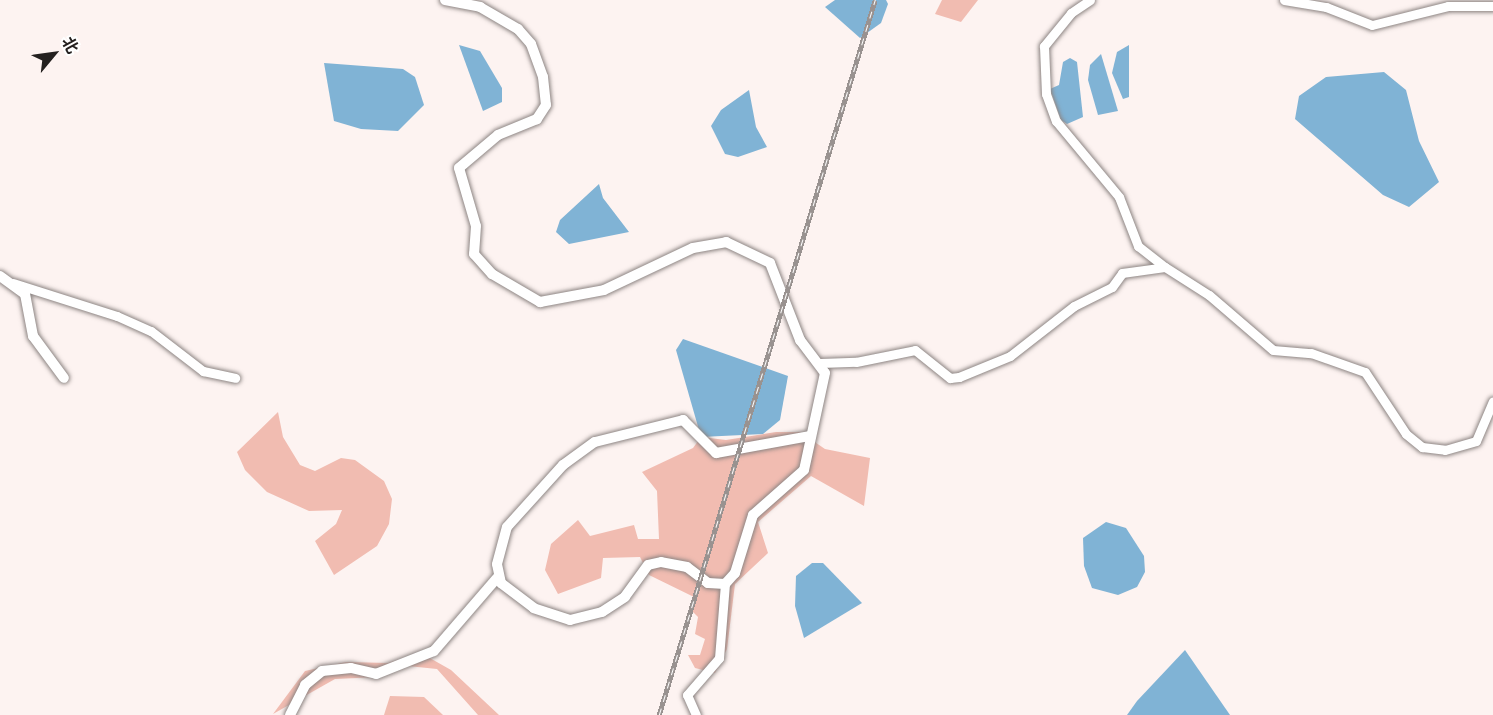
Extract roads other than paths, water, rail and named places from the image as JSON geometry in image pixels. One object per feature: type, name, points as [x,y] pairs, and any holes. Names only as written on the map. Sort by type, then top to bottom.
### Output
[{"type":"street","points":[[445,0],[480,7],[519,29],[531,44],[543,77],[546,105],[537,119],[498,135],[459,168],[476,226],[474,254],[492,274],[540,302],[604,290],[693,248],[726,242],[770,263],[800,340],[820,363],[825,373],[823,403],[810,436],[804,470],[753,515],[737,567],[725,584],[719,658],[687,695],[696,715]]},
{"type":"street","points":[[1090,0],[1071,13],[1044,46],[1046,94],[1056,121],[1119,197],[1138,246],[1165,267],[1209,295],[1273,350],[1311,353],[1365,372],[1422,447],[1444,450],[1476,441],[1493,401]]},
{"type":"street","points":[[1284,0],[1326,7],[1372,25],[1448,6],[1493,6]]},
{"type":"street","points":[[820,363],[856,362],[915,350],[950,378],[959,377],[1010,356],[1074,306],[1112,287],[1122,273],[1165,267]]},
{"type":"street","points":[[0,276],[12,283],[117,316],[151,331],[203,371],[235,378]]},
{"type":"street","points":[[12,283],[32,306],[33,336],[44,357],[64,378]]},
{"type":"street","points":[[290,715],[305,685],[322,671],[351,668],[376,674],[434,651],[497,578],[507,527],[563,465],[595,441],[683,420],[716,453],[810,436]]},
{"type":"street","points":[[497,578],[520,600],[570,620],[602,612],[625,597],[648,566],[661,562],[687,567],[708,583],[725,584]]},
{"type":"water","points":[[835,0],[886,0],[888,4],[881,23],[860,38],[825,7]]},
{"type":"water","points":[[459,45],[480,51],[502,88],[502,102],[483,111]]},
{"type":"water","points":[[1129,45],[1129,97],[1123,99],[1112,73],[1117,52]]},
{"type":"water","points":[[1101,54],[1118,111],[1098,115],[1088,80],[1090,65]]},
{"type":"water","points":[[1070,58],[1077,62],[1083,117],[1067,124],[1061,120],[1050,89],[1059,85],[1063,62]]},
{"type":"water","points":[[324,63],[403,69],[415,77],[424,105],[398,131],[361,129],[334,121]]},
{"type":"water","points":[[1384,72],[1406,90],[1419,141],[1439,182],[1409,207],[1383,195],[1295,119],[1299,96],[1326,77]]},
{"type":"water","points":[[749,90],[756,127],[767,147],[738,157],[725,154],[711,126],[721,110]]},
{"type":"water","points":[[599,184],[603,198],[629,232],[569,244],[556,232],[560,220]]},
{"type":"water","points":[[683,339],[788,376],[780,420],[763,434],[701,437],[676,350]]},
{"type":"water","points":[[1106,522],[1126,528],[1144,556],[1145,572],[1137,587],[1118,595],[1092,588],[1084,566],[1083,538]]},
{"type":"water","points":[[812,563],[823,563],[862,603],[804,638],[795,606],[796,576]]},
{"type":"water","points":[[1185,650],[1230,715],[1127,715],[1137,701]]},
{"type":"railway","points":[[659,715],[875,0]]}]
